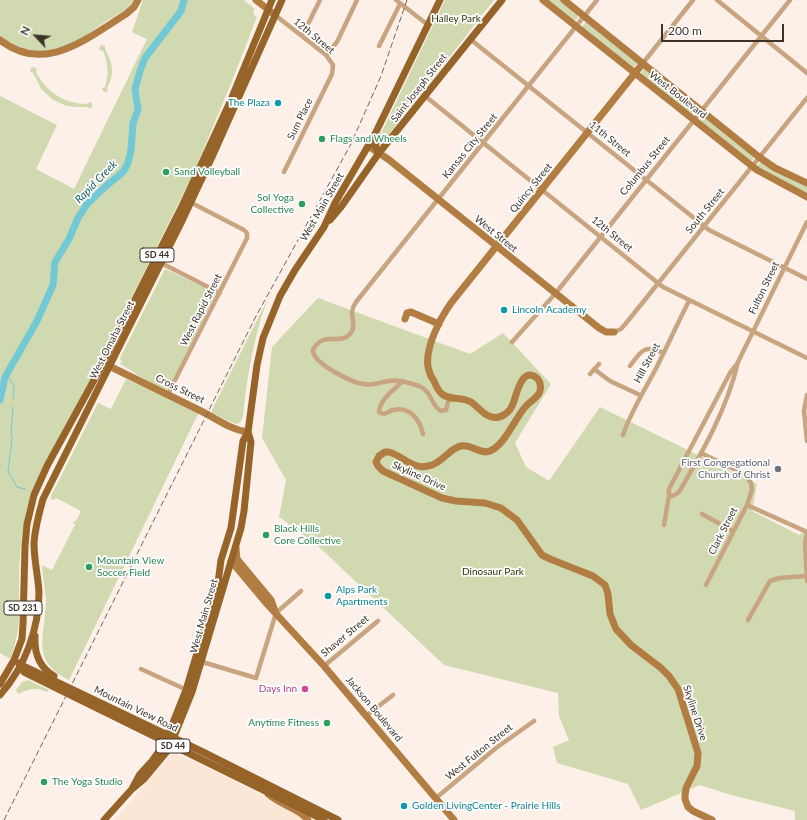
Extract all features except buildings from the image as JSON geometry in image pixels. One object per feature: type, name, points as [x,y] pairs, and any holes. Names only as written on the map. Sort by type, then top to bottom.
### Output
[{"type":"main road","name":"West Omaha Street","points":[[0,695],[21,667],[36,623],[39,591],[34,556],[34,542],[36,525],[43,499],[203,162],[272,0]]},
{"type":"main road","name":"West Omaha Street","points":[[0,684],[10,668],[18,650],[23,632],[25,564],[24,546],[27,524],[34,495],[47,466],[106,365],[161,263],[212,157],[282,0]]},
{"type":"main road","name":"West Main Street","points":[[104,820],[132,789],[140,774],[169,740],[189,691],[232,563],[244,511],[250,442],[248,432],[257,365],[263,338],[270,317],[287,282],[324,227],[335,203],[368,146],[440,0]]},
{"type":"main road","name":"Saint Joseph Street","points":[[324,227],[341,207],[380,153],[502,0]]},
{"type":"main road","points":[[380,153],[375,148],[375,144],[384,126],[386,112]]},
{"type":"main road","name":"West Main Street","points":[[199,660],[218,583],[221,560],[234,514],[243,441],[248,432]]},
{"type":"main road","points":[[232,563],[228,555],[239,507],[241,479],[240,465]]},
{"type":"main road","points":[[21,667],[19,659],[24,644],[28,617],[25,564]]},
{"type":"main road","name":"SD 44","points":[[36,623],[36,652],[44,668],[54,676],[87,692],[104,705]]},
{"type":"main road","points":[[10,668],[15,664],[21,667]]},
{"type":"main road","name":"Mountain View Road","points":[[21,667],[32,676],[169,740],[322,818]]},
{"type":"main road","name":"Mountain View Road","points":[[21,667],[104,705],[265,791],[322,818],[338,820]]},
{"type":"main road","points":[[0,699],[19,678],[24,676],[32,676]]},
{"type":"street","points":[[0,40],[15,49],[34,54],[61,52],[75,46],[126,14],[134,7],[138,0]]},
{"type":"street","points":[[256,0],[275,15]]},
{"type":"street","points":[[302,36],[320,0]]},
{"type":"street","points":[[326,55],[337,42],[357,0]]},
{"type":"street","points":[[396,0],[428,25]]},
{"type":"street","name":"West Boulevard","points":[[543,0],[752,167],[807,197]]},
{"type":"street","name":"West Boulevard","points":[[564,0],[759,158],[775,168],[807,183]]},
{"type":"street","name":"Kansas City Street","points":[[403,381],[390,380],[367,385],[362,384],[326,367],[314,356],[313,350],[320,341],[344,338],[352,332],[354,325],[352,309],[356,302],[597,0]]},
{"type":"street","name":"Quincy Street","points":[[449,398],[439,391],[428,368],[430,348],[439,324],[451,303],[693,0]]},
{"type":"street","points":[[716,0],[807,73]]},
{"type":"street","name":"Columbus Street","points":[[512,342],[555,294],[790,0]]},
{"type":"street","points":[[379,46],[400,4]]},
{"type":"street","name":"12th Street","points":[[275,15],[326,55],[333,65],[332,74]]},
{"type":"street","name":"11th Street","points":[[470,39],[704,226],[719,236],[807,279]]},
{"type":"street","name":"Sum Place","points":[[284,172],[332,74]]},
{"type":"street","name":"12th Street","points":[[425,96],[670,292],[807,358]]},
{"type":"street","name":"South Street","points":[[614,332],[621,329],[627,322],[807,98]]},
{"type":"street","name":"West Street","points":[[368,146],[380,153],[599,328],[606,332],[614,332]]},
{"type":"street","name":"West Rapid Street","points":[[168,394],[247,238],[247,233],[244,230],[190,202]]},
{"type":"street","name":"Fulton Street","points":[[669,495],[673,496],[679,492],[720,416],[738,362],[807,222]]},
{"type":"street","points":[[161,263],[220,292]]},
{"type":"street","name":"Hill Street","points":[[623,435],[640,395],[652,376],[689,301]]},
{"type":"street","points":[[405,319],[406,313],[411,312],[439,324]]},
{"type":"street","points":[[630,366],[642,352],[648,348],[653,348],[663,353]]},
{"type":"street","name":"Fulton Street","points":[[664,525],[670,485],[730,373],[738,362]]},
{"type":"street","points":[[590,374],[599,364]]},
{"type":"street","name":"Cross Street","points":[[106,365],[168,394],[232,428],[239,431],[248,432]]},
{"type":"street","points":[[594,369],[610,381],[640,395]]},
{"type":"street","name":"Skyline Drive","points":[[449,398],[465,399],[474,404],[484,414],[494,418],[508,412],[511,408],[520,382],[526,377],[529,376],[535,378],[540,382],[541,387],[537,396],[524,407],[501,442],[490,451],[483,452],[466,446],[459,446],[438,462],[425,467],[416,466],[392,453],[385,452],[377,458],[376,462],[378,466],[387,473],[442,498],[456,501],[485,503],[501,508],[517,520],[542,555],[593,576],[604,585],[608,594],[611,619],[616,629],[632,645],[661,668],[678,689],[698,753],[697,766],[686,788],[685,799],[688,807],[693,811],[712,820]]},
{"type":"street","points":[[423,434],[419,421],[410,413],[398,410],[386,414],[379,412],[380,407],[389,393],[403,381],[415,385],[427,390],[436,406],[441,411],[446,410],[449,398]]},
{"type":"street","points":[[807,395],[804,411],[807,441]]},
{"type":"street","name":"Clark Street","points":[[701,453],[746,475],[751,483],[752,490],[747,505],[706,585]]},
{"type":"street","points":[[747,505],[807,533],[805,542],[807,581]]},
{"type":"street","points":[[702,514],[733,531]]},
{"type":"street","name":"Jackson Boulevard","points":[[236,544],[237,559],[271,600],[276,612]]},
{"type":"street","points":[[220,572],[223,564],[232,563],[237,565],[254,584],[261,589]]},
{"type":"street","name":"Jackson Boulevard","points":[[232,563],[267,604],[276,612],[324,666],[454,820]]},
{"type":"street","points":[[226,579],[234,574],[244,577]]},
{"type":"street","points":[[748,620],[770,581],[779,578],[806,576]]},
{"type":"street","points":[[199,660],[256,678],[276,612],[301,592]]},
{"type":"street","name":"Shaver Street","points":[[324,666],[378,621]]},
{"type":"street","points":[[141,669],[189,691]]},
{"type":"street","points":[[366,716],[393,695]]},
{"type":"street","name":"West Fulton Street","points":[[436,798],[496,748],[534,721]]},
{"type":"street","points":[[265,791],[274,800],[302,813],[308,820]]},
{"type":"shaded area","points":[[174,752],[261,794],[268,800],[300,815],[303,820],[114,820]]},
{"type":"green space","points":[[0,0],[134,0],[125,10],[74,44],[51,51],[42,51],[25,49],[16,46],[0,37]]},
{"type":"green space","points":[[143,0],[244,0],[255,9],[253,11],[257,17],[194,172],[28,505],[22,535],[20,556],[18,631],[10,659],[0,653],[0,96],[57,125],[36,169],[74,189],[147,39],[132,32]]},
{"type":"green space","name":"Halley Park","points":[[445,0],[494,0],[379,147],[376,144]]},
{"type":"green space","points":[[547,0],[561,0],[577,13],[578,18],[572,20]]},
{"type":"green space","points":[[586,22],[637,63],[635,66],[633,67],[582,27]]},
{"type":"green space","points":[[100,46],[105,46],[105,50],[110,59],[112,68],[111,80],[107,88],[108,91],[105,92],[102,88],[105,87],[108,70],[104,53],[103,51],[99,50]]},
{"type":"green space","points":[[33,67],[37,69],[36,72],[40,79],[57,96],[71,102],[87,104],[90,102],[92,103],[92,107],[90,109],[87,107],[67,106],[53,100],[42,90],[33,73],[30,71]]},
{"type":"green space","points":[[643,69],[645,69],[695,109],[694,113],[689,114],[641,74]]},
{"type":"green space","points":[[701,116],[704,116],[754,156],[753,160],[748,161],[700,121]]},
{"type":"green space","points":[[761,162],[807,185],[807,194],[766,174],[757,166]]},
{"type":"green space","points":[[165,269],[212,291],[215,295],[169,388],[166,390],[120,364],[122,363],[120,358]]},
{"type":"green space","points":[[282,274],[264,309],[249,370],[243,417],[240,423],[235,424],[212,413],[212,410],[261,312]]},
{"type":"green space","name":"Dinosaur Park","points":[[318,298],[470,354],[503,333],[551,384],[515,443],[526,467],[549,481],[600,407],[757,484],[752,511],[799,535],[807,529],[807,820],[795,820],[795,811],[731,795],[700,785],[641,810],[628,784],[557,763],[553,747],[569,740],[559,716],[558,693],[444,665],[317,545],[279,517],[286,480],[262,438],[272,347]]},
{"type":"green space","points":[[126,379],[199,412],[69,680],[57,673],[44,656],[42,646],[46,602],[42,565],[52,570],[75,525],[73,522],[76,521],[81,511],[56,498],[54,500],[51,499],[51,496],[98,403],[111,409]]},
{"type":"green space","points":[[28,680],[49,690],[47,692],[32,689],[18,694],[16,690],[22,682]]},
{"type":"waterway","name":"Rapid Creek","points":[[0,400],[5,377],[37,321],[53,285],[55,262],[69,239],[78,218],[87,204],[123,172],[128,163],[131,150],[133,123],[138,110],[135,89],[140,71],[145,58],[181,11],[184,0]]},
{"type":"waterway","points":[[7,374],[14,387],[13,399]]},
{"type":"waterway","points":[[13,407],[12,438],[8,472],[17,487],[25,489]]},
{"type":"railway","points":[[4,820],[255,318],[351,144],[381,76],[407,0]]},
{"type":"place","name":"The Plaza","points":[[278,103]]},
{"type":"place","name":"Flags and Wheels","points":[[322,139]]},
{"type":"place","name":"Sand Volleyball","points":[[166,172]]},
{"type":"place","name":"Sol Yoga Collective","points":[[302,204]]},
{"type":"place","name":"Lincoln Academy","points":[[504,310]]},
{"type":"place","name":"First Congregational Church of Christ","points":[[778,469]]},
{"type":"place","name":"Black Hills Core Collective","points":[[266,535]]},
{"type":"place","name":"Mountain View Soccer Field","points":[[89,567]]},
{"type":"place","name":"Alps Park Apartments","points":[[328,596]]},
{"type":"place","name":"Days Inn","points":[[305,689]]},
{"type":"place","name":"Anytime Fitness","points":[[327,723]]},
{"type":"place","name":"The Yoga Studio","points":[[44,782]]},
{"type":"place","name":"Golden LivingCenter - Prairie Hills","points":[[404,806]]}]
